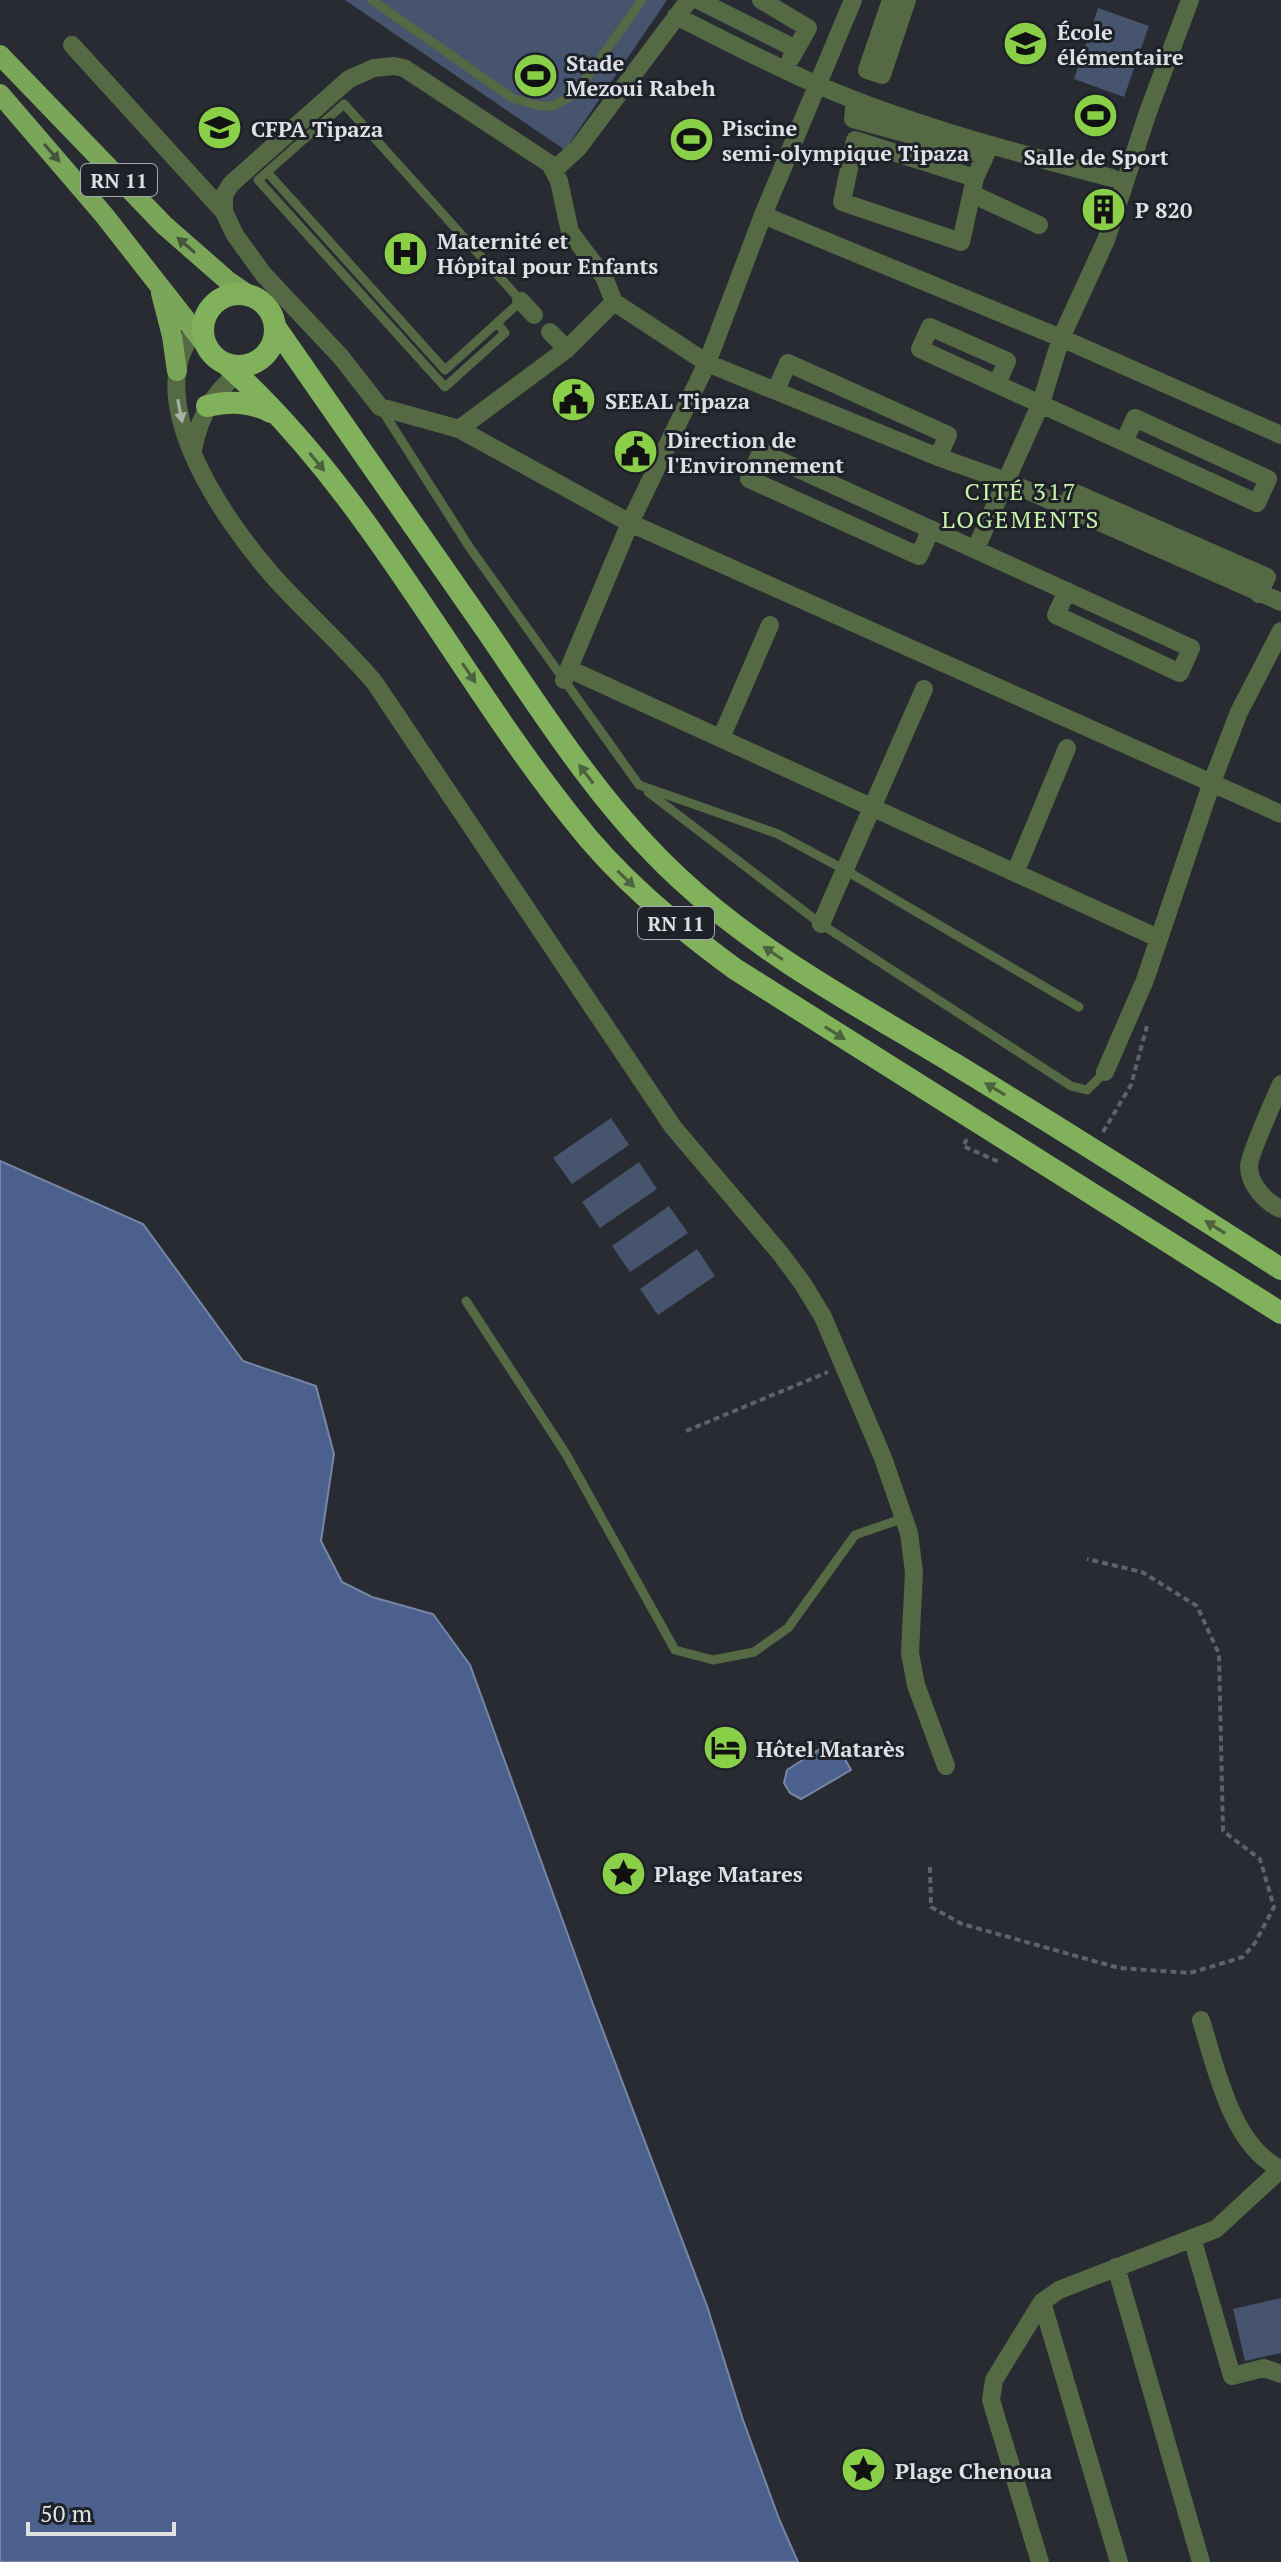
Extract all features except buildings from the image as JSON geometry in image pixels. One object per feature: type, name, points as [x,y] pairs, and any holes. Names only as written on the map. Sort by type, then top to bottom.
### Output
[{"type":"highway","points":[[247,294],[275,302],[274,340],[261,360],[238,367],[216,358],[202,333],[207,313],[219,299],[247,294]]},
{"type":"highway","name":"RN 11","points":[[276,328],[572,755],[632,831],[678,877],[719,914],[771,952],[1066,1132],[1281,1269]]},
{"type":"highway","name":"RN 11","points":[[238,367],[358,514],[571,818],[619,873],[651,903],[689,935],[761,986],[1281,1313]]},
{"type":"highway","points":[[207,406],[238,402],[268,410],[281,419]]},
{"type":"main road","name":"RN 11","points":[[0,55],[164,225],[247,294]]},
{"type":"main road","name":"RN 11","points":[[0,94],[202,333]]},
{"type":"main road","points":[[159,285],[177,371]]},
{"type":"street","points":[[554,170],[578,148],[689,0]]},
{"type":"street","points":[[698,0],[796,49]]},
{"type":"street","points":[[761,0],[808,28],[785,70]]},
{"type":"street","points":[[853,0],[763,215],[707,363],[630,523],[566,674],[721,738],[1158,938]]},
{"type":"street","points":[[891,0],[867,70],[882,75],[907,0]]},
{"type":"street","points":[[976,548],[1041,403],[1061,338],[1106,240],[1148,112],[1190,0]]},
{"type":"street","points":[[676,16],[819,86],[987,150],[1112,178]]},
{"type":"street","points":[[72,45],[224,212],[275,302],[341,357],[380,407],[459,429],[630,523],[1281,814]]},
{"type":"street","points":[[224,212],[224,195],[231,184],[349,79],[366,70],[384,66],[404,68],[544,158],[554,170],[570,232],[604,277],[614,302],[707,363],[938,457],[1006,481],[1281,602]]},
{"type":"street","points":[[987,150],[974,186],[961,242],[842,202],[855,140],[974,186],[1039,225]]},
{"type":"street","points":[[763,215],[1061,338],[1281,435]]},
{"type":"street","points":[[459,429],[567,349],[614,302]]},
{"type":"street","points":[[550,332],[567,349]]},
{"type":"street","points":[[202,333],[181,354],[177,396],[181,420],[215,495],[250,547],[302,606],[357,661],[391,706],[673,1127],[792,1268],[823,1317],[883,1458],[904,1518],[914,1572],[910,1653],[916,1685],[946,1766]]},
{"type":"street","points":[[776,390],[788,363],[948,435],[938,457]]},
{"type":"street","points":[[193,450],[200,420],[207,406],[238,367]]},
{"type":"street","points":[[997,384],[1257,503],[1268,479],[1135,418],[1124,442]]},
{"type":"street","points":[[931,529],[919,556],[749,479],[761,452],[976,548],[1191,648],[1180,673],[1056,615],[1067,591]]},
{"type":"street","points":[[721,738],[770,625]]},
{"type":"street","points":[[1105,1072],[1145,980],[1239,712],[1281,631]]},
{"type":"street","points":[[821,924],[924,689]]},
{"type":"street","points":[[1015,873],[1067,748]]},
{"type":"street","points":[[1281,1084],[1276,1108],[1249,1165],[1255,1187],[1271,1205],[1281,1209]]},
{"type":"street","points":[[1040,2562],[993,2411],[991,2389],[994,2380],[1042,2302],[1059,2290],[1224,2223],[1281,2169],[1268,2163],[1245,2139],[1223,2088],[1201,2020]]},
{"type":"street","points":[[1192,2238],[1232,2376],[1264,2368],[1281,2374]]},
{"type":"street","points":[[1116,2267],[1201,2562]]},
{"type":"street","points":[[1042,2302],[1119,2562]]},
{"type":"lane","points":[[372,0],[512,98],[540,106],[553,106],[575,94],[642,0]]},
{"type":"lane","points":[[267,172],[445,370],[497,323],[527,308],[344,104],[267,172],[258,180],[445,387],[505,333],[497,323]]},
{"type":"lane","points":[[380,407],[470,548],[566,674],[639,785],[821,924],[1071,1086],[1087,1090],[1105,1072]]},
{"type":"lane","points":[[639,785],[778,834],[1079,1007]]},
{"type":"lane","points":[[466,1301],[566,1454],[675,1650],[713,1660],[754,1652],[788,1628],[855,1535],[904,1518]]},
{"type":"path","points":[[1131,1085],[1147,1026]]},
{"type":"path","points":[[686,1431],[844,1365]]},
{"type":"path","points":[[930,1867],[931,1907],[962,1924],[1119,1968],[1190,1973],[1243,1957],[1255,1943],[1274,1907],[1260,1859],[1223,1831],[1219,1654],[1197,1606],[1142,1572],[1087,1559]]},
{"type":"shaded area","name":"Stade Mezoui Rabeh","points":[[345,0],[667,0],[565,150]]},
{"type":"shaded area","points":[[1098,8],[1149,26],[1124,97],[1074,79]]},
{"type":"shaded area","points":[[611,1118],[629,1145],[572,1184],[553,1158]]},
{"type":"shaded area","points":[[0,1161],[143,1224],[243,1361],[316,1386],[334,1454],[321,1541],[342,1582],[372,1597],[433,1614],[470,1665],[707,2306],[743,2420],[779,2519],[798,2562],[0,2562]]},
{"type":"shaded area","points":[[639,1162],[657,1189],[600,1228],[582,1202]]},
{"type":"shaded area","points":[[669,1206],[688,1233],[630,1272],[612,1246]]},
{"type":"shaded area","points":[[697,1249],[715,1276],[658,1315],[640,1289]]},
{"type":"shaded area","points":[[834,1740],[851,1770],[801,1799],[790,1793],[784,1783],[787,1770]]},
{"type":"shaded area","points":[[1281,2298],[1281,2353],[1245,2361],[1233,2309]]},
{"type":"place","name":"École élémentaire","points":[[1026,44]]},
{"type":"place","name":"Stade Mezoui Rabeh","points":[[535,75]]},
{"type":"place","name":"Salle de Sport","points":[[1096,115]]},
{"type":"place","name":"CFPA Tipaza","points":[[220,128]]},
{"type":"place","name":"Piscine semi-olympique Tipaza","points":[[691,140]]},
{"type":"place","name":"P 820","points":[[1104,209]]},
{"type":"place","name":"Maternité et Hôpital pour Enfants","points":[[406,253]]},
{"type":"place","name":"SEEAL Tipaza","points":[[574,400]]},
{"type":"place","name":"Direction de l'Environnement","points":[[636,452]]},
{"type":"place","name":"Hôtel Matarès","points":[[725,1748]]},
{"type":"place","name":"Plage Matares","points":[[623,1873]]},
{"type":"place","name":"Plage Chenoua","points":[[864,2470]]},
{"type":"district","name":"CITÉ 317 LOGEMENTS","points":[[1021,505]]}]
